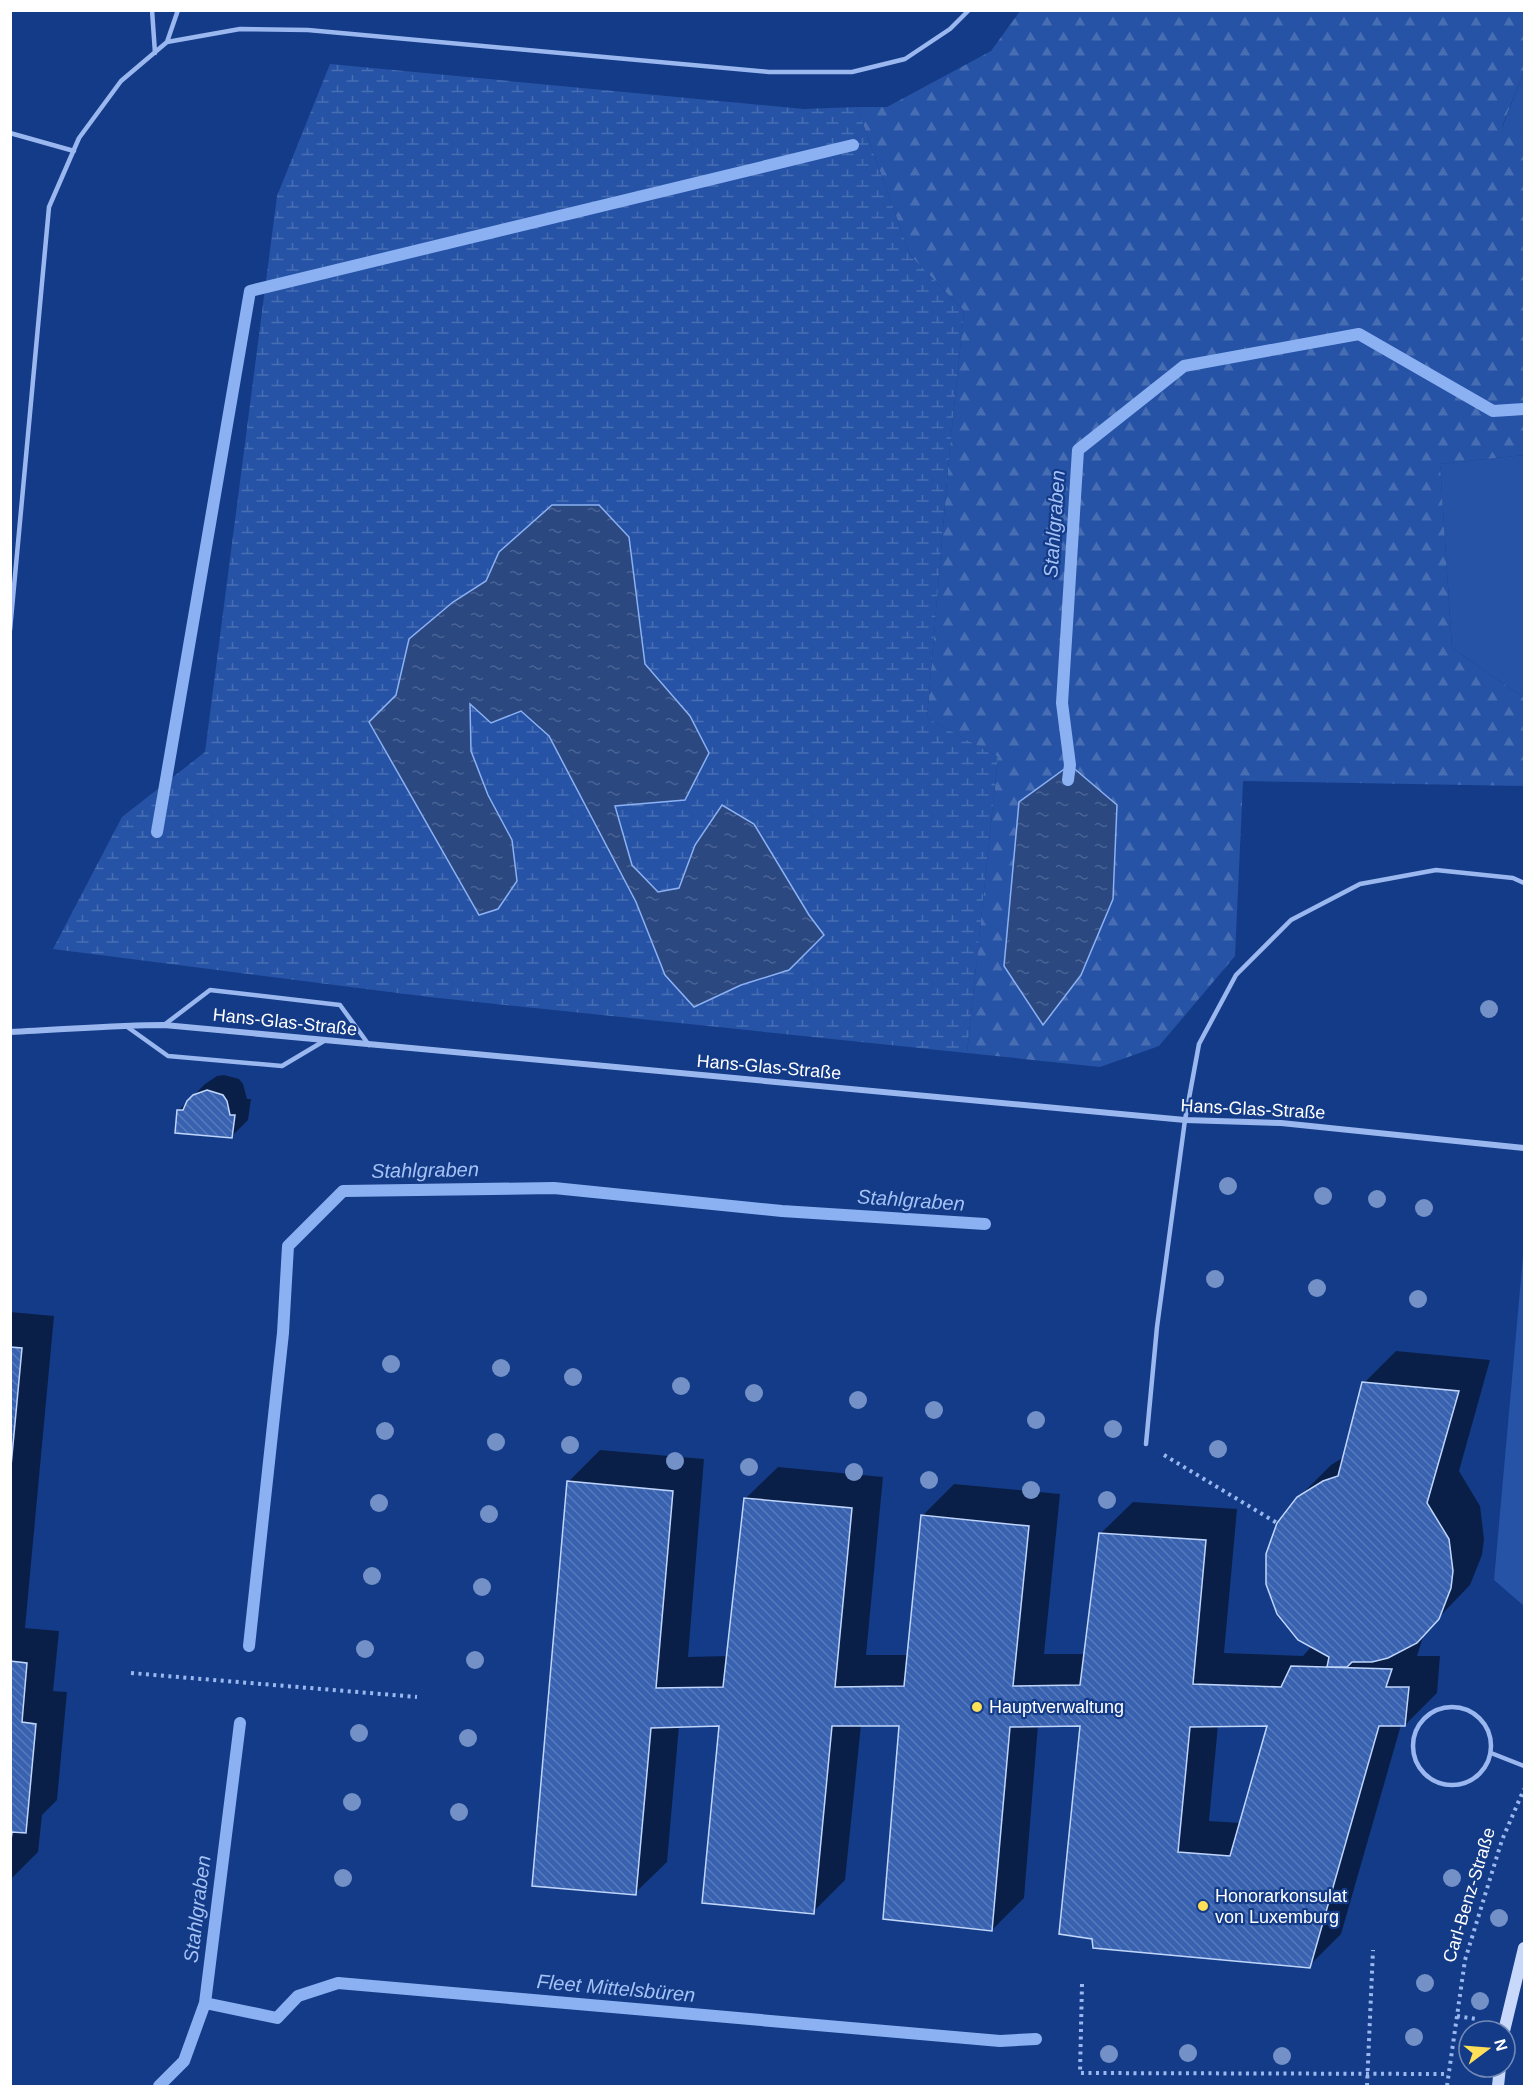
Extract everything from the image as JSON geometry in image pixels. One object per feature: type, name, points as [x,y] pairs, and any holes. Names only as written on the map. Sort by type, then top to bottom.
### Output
[{"type":"street","name":"Hans-Glas-Straße","points":[[10,1032],[123,1025],[164,1025],[1185,1120],[1281,1123],[1524,1148]]},
{"type":"street","points":[[1507,2019],[1524,1948]]},
{"type":"lane","points":[[152,10],[155,53]]},
{"type":"lane","points":[[168,42],[178,10]]},
{"type":"lane","points":[[10,630],[49,207],[79,138],[122,81],[168,42],[240,29],[308,30],[769,72],[852,72],[905,59],[950,29],[969,10]]},
{"type":"lane","points":[[10,133],[74,151]]},
{"type":"lane","points":[[10,552],[18,552]]},
{"type":"lane","points":[[1146,1444],[1157,1327],[1185,1120],[1199,1044],[1236,975],[1291,920],[1360,884],[1436,870],[1513,878],[1524,883]]},
{"type":"lane","points":[[164,1025],[210,990],[340,1005],[369,1045]]},
{"type":"lane","points":[[123,1025],[168,1056],[282,1066],[324,1041]]},
{"type":"lane","points":[[1456,1706],[1469,1709],[1488,1727],[1491,1752],[1487,1765],[1479,1775],[1467,1782],[1455,1785],[1442,1784],[1430,1779],[1418,1764],[1413,1745],[1415,1732],[1421,1721],[1431,1712],[1443,1707],[1456,1706]]},
{"type":"lane","points":[[1491,1752],[1524,1766]]},
{"type":"path","points":[[1146,1444],[1277,1523]]},
{"type":"path","points":[[131,1673],[417,1697]]},
{"type":"path","name":"Carl-Benz-Straße","points":[[1447,2086],[1465,1960],[1502,1840],[1524,1788]]},
{"type":"path","points":[[1367,2086],[1373,1950]]},
{"type":"path","points":[[1082,1984],[1080,2073],[1448,2074]]},
{"type":"path","points":[[1457,2016],[1476,2019]]},
{"type":"green space","points":[[1020,11],[1524,11],[1524,71],[1502,127],[1524,136],[1524,455],[1440,464],[1452,648],[1524,698],[1524,786],[1243,781],[1235,956],[1159,1046],[1100,1067],[967,1053],[998,757],[927,718],[964,311],[910,255],[857,107],[887,107],[991,51]]},
{"type":"green space","points":[[330,64],[804,109],[857,107],[910,255],[964,311],[927,718],[998,757],[967,1053],[429,997],[53,949],[122,817],[205,752],[277,196]]},
{"type":"green space","points":[[1524,71],[1524,136],[1502,128]]},
{"type":"green space","points":[[1524,455],[1524,698],[1452,648],[1440,464]]},
{"type":"green space","points":[[1524,1245],[1524,1606],[1494,1580]]},
{"type":"water","points":[[552,505],[599,505],[629,537],[645,664],[690,716],[709,753],[685,800],[615,806],[632,865],[658,892],[679,888],[695,845],[722,805],[754,824],[809,915],[824,935],[789,970],[741,985],[694,1007],[665,975],[636,902],[549,736],[521,711],[491,723],[470,704],[471,751],[488,795],[512,840],[517,881],[498,909],[479,915],[369,722],[396,695],[409,639],[453,602],[486,581],[499,552]]},
{"type":"water","points":[[1070,765],[1117,805],[1113,899],[1081,975],[1043,1025],[1004,966],[1019,802]]},
{"type":"building","points":[[207,1090],[223,1095],[230,1115],[235,1115],[232,1138],[175,1133],[177,1110],[183,1110],[193,1095]]},
{"type":"building","points":[[10,1347],[22,1348],[10,1477]]},
{"type":"building","points":[[1362,1382],[1459,1391],[1427,1503],[1449,1539],[1453,1571],[1451,1588],[1439,1619],[1417,1643],[1388,1658],[1372,1662],[1352,1662],[1347,1667],[1327,1667],[1329,1657],[1298,1640],[1277,1614],[1266,1584],[1266,1554],[1277,1523],[1297,1497],[1323,1481],[1338,1476]]},
{"type":"building","name":"Hauptverwaltung","points":[[567,1481],[673,1491],[656,1688],[723,1687],[744,1498],[852,1508],[835,1687],[904,1686],[921,1515],[1029,1526],[1013,1686],[1080,1685],[1099,1533],[1206,1540],[1193,1684],[1281,1687],[1291,1666],[1392,1669],[1386,1687],[1409,1687],[1405,1726],[1379,1726],[1310,1968],[1093,1948],[1092,1939],[1059,1934],[1080,1726],[1010,1727],[992,1931],[883,1919],[899,1726],[832,1726],[814,1914],[702,1903],[719,1726],[651,1728],[636,1895],[532,1886]],"holes":[[[1267,1726],[1230,1856],[1178,1852],[1190,1727]]]},
{"type":"building","points":[[10,1661],[27,1663],[22,1722],[36,1724],[26,1833],[12,1832],[10,1848]]},
{"type":"waterway","points":[[157,832],[250,291],[853,145]]},
{"type":"waterway","name":"Stahlgraben","points":[[1068,780],[1070,765],[1062,703],[1078,450],[1184,366],[1359,334],[1493,411],[1524,409]]},
{"type":"waterway","name":"Stahlgraben","points":[[249,1646],[283,1333],[288,1246],[343,1191],[554,1188],[782,1211],[985,1224]]},
{"type":"waterway","name":"Stahlgraben","points":[[159,2086],[184,2061],[205,2003],[240,1723]]},
{"type":"waterway","name":"Fleet Mittelsbüren","points":[[205,2003],[277,2018],[298,1996],[338,1983],[1000,2041],[1036,2039]]},
{"type":"place","name":"Hauptverwaltung","points":[[977,1707]]},
{"type":"place","name":"Honorarkonsulat von Luxemburg","points":[[1203,1906]]}]
